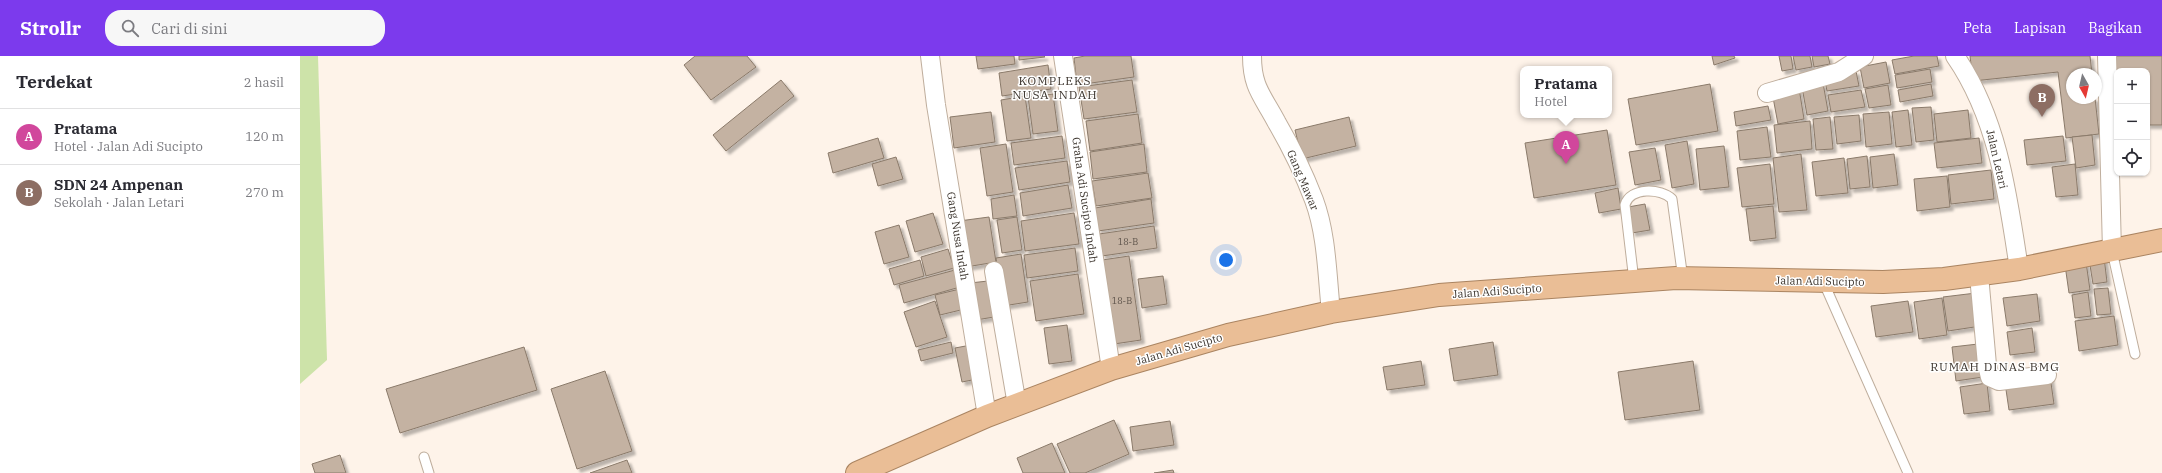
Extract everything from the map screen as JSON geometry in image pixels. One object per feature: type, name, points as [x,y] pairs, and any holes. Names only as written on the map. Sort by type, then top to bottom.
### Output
[{"type":"highway","name":"Jalan Adi Sucipto","points":[[857,473],[1017,404],[1109,357],[1228,335],[1331,312],[1439,295],[1683,278],[1883,282],[1978,275],[2018,269],[2162,240]]},
{"type":"street","name":"Gang Nusa Indah","points":[[930,56],[937,112],[987,416]]},
{"type":"street","name":"Graha Adi Sucipto Indah","points":[[1063,56],[1109,357]]},
{"type":"street","name":"Gang Mawar","points":[[1252,56],[1252,72],[1255,87],[1278,123],[1314,201],[1323,244],[1331,312]]},
{"type":"street","points":[[1767,93],[1839,72],[1864,56]]},
{"type":"street","name":"Jalan Letari","points":[[1955,56],[1984,112],[1995,141],[2012,224],[2018,269]]},
{"type":"street","points":[[2107,56],[2112,251]]},
{"type":"street","points":[[994,271],[1017,404]]},
{"type":"street","points":[[1978,275],[1987,364],[1990,377],[1999,381],[2047,375]]},
{"type":"lane","points":[[1634,281],[1625,205],[1627,198],[1634,193],[1666,193],[1672,199],[1683,278]]},
{"type":"lane","points":[[2112,251],[2135,354]]},
{"type":"lane","points":[[1822,281],[1908,473]]},
{"type":"lane","points":[[424,456],[429,473]]},
{"type":"green space","points":[[300,56],[318,56],[327,360],[300,384]]},
{"type":"building","points":[[695,56],[747,56],[756,67],[711,100],[684,65]]},
{"type":"building","points":[[976,56],[1014,56],[1015,64],[978,69]]},
{"type":"building","points":[[1019,56],[1044,56],[1045,57],[1019,60]]},
{"type":"building","points":[[1085,56],[1131,56],[1134,77],[1077,85],[1074,58]]},
{"type":"building","points":[[1712,56],[1734,56],[1735,58],[1714,65]]},
{"type":"building","points":[[1779,56],[1791,56],[1793,69],[1782,71]]},
{"type":"building","points":[[1793,56],[1810,56],[1812,67],[1796,70]]},
{"type":"building","points":[[1812,56],[1828,56],[1830,64],[1814,67]]},
{"type":"building","points":[[1914,56],[1937,56],[1939,66],[1895,74],[1892,60]]},
{"type":"building","points":[[1970,56],[2090,56],[2091,68],[2066,68],[2066,104],[2096,104],[2099,134],[2066,138],[2058,72],[1973,81]]},
{"type":"building","points":[[2115,56],[2162,56],[2162,125],[2150,125],[2150,68],[2115,68]]},
{"type":"building","points":[[1886,62],[1890,83],[1864,88],[1860,67]]},
{"type":"building","points":[[1048,65],[1051,89],[1002,96],[999,73]]},
{"type":"building","points":[[1930,69],[1932,82],[1897,88],[1895,75]]},
{"type":"building","points":[[1856,71],[1859,86],[1827,91],[1824,76]]},
{"type":"building","points":[[781,80],[794,96],[726,151],[713,135]]},
{"type":"building","points":[[1132,80],[1137,112],[1084,119],[1079,87]]},
{"type":"building","points":[[1823,83],[1828,111],[1807,115],[1802,87]]},
{"type":"building","points":[[1710,84],[1718,131],[1636,145],[1628,99]]},
{"type":"building","points":[[1931,84],[1933,96],[1900,102],[1898,90]]},
{"type":"building","points":[[1888,85],[1891,105],[1869,108],[1865,89]]},
{"type":"building","points":[[1799,88],[1804,119],[1778,124],[1772,92]]},
{"type":"building","points":[[1861,90],[1865,107],[1831,112],[1828,95]]},
{"type":"building","points":[[1053,94],[1058,131],[1033,134],[1028,97]]},
{"type":"building","points":[[1025,96],[1031,138],[1007,141],[1001,100]]},
{"type":"building","points":[[1768,106],[1771,120],[1736,126],[1734,112]]},
{"type":"building","points":[[1931,107],[1934,140],[1916,142],[1912,108]]},
{"type":"building","points":[[1908,110],[1912,145],[1896,147],[1892,112]]},
{"type":"building","points":[[1968,110],[1971,138],[1937,142],[1934,114]]},
{"type":"building","points":[[991,112],[995,142],[954,148],[950,117]]},
{"type":"building","points":[[1889,112],[1892,144],[1866,147],[1863,114]]},
{"type":"building","points":[[1138,114],[1142,143],[1090,151],[1086,121]]},
{"type":"building","points":[[1859,115],[1861,141],[1837,144],[1834,117]]},
{"type":"building","points":[[1349,117],[1356,146],[1302,159],[1295,130]]},
{"type":"building","points":[[1830,117],[1833,149],[1816,150],[1813,119]]},
{"type":"building","points":[[1810,121],[1812,149],[1777,153],[1774,125]]},
{"type":"building","points":[[1767,127],[1771,157],[1740,160],[1737,131]]},
{"type":"building","points":[[1607,130],[1616,185],[1534,198],[1525,143]]},
{"type":"building","points":[[2092,135],[2095,165],[2076,168],[2072,137]]},
{"type":"building","points":[[1062,136],[1065,158],[1014,165],[1011,143]]},
{"type":"building","points":[[2063,136],[2066,161],[2027,165],[2024,140]]},
{"type":"building","points":[[878,138],[884,158],[833,173],[828,153]]},
{"type":"building","points":[[1979,138],[1982,163],[1937,168],[1934,143]]},
{"type":"building","points":[[1687,141],[1694,184],[1672,188],[1665,145]]},
{"type":"building","points":[[1006,144],[1013,192],[987,196],[980,148]]},
{"type":"building","points":[[1144,144],[1147,172],[1093,179],[1090,152]]},
{"type":"building","points":[[1724,146],[1729,187],[1700,190],[1696,149]]},
{"type":"building","points":[[1655,148],[1661,180],[1635,185],[1629,152]]},
{"type":"building","points":[[1801,154],[1807,210],[1779,212],[1773,158]]},
{"type":"building","points":[[1894,154],[1898,185],[1873,188],[1870,157]]},
{"type":"building","points":[[1867,156],[1870,187],[1850,189],[1847,159]]},
{"type":"building","points":[[896,157],[903,179],[878,186],[872,164]]},
{"type":"building","points":[[1844,158],[1848,193],[1816,196],[1812,162]]},
{"type":"building","points":[[1067,161],[1070,182],[1019,190],[1015,168]]},
{"type":"building","points":[[1770,164],[1774,204],[1742,207],[1737,168]]},
{"type":"building","points":[[2075,164],[2078,195],[2056,197],[2052,167]]},
{"type":"building","points":[[1991,170],[1994,199],[1951,204],[1948,175]]},
{"type":"building","points":[[1148,173],[1152,198],[1096,206],[1092,181]]},
{"type":"building","points":[[1947,176],[1950,207],[1917,211],[1914,179]]},
{"type":"building","points":[[1068,185],[1072,208],[1023,216],[1020,193]]},
{"type":"building","points":[[1618,188],[1621,209],[1599,213],[1595,193]]},
{"type":"building","points":[[1014,195],[1017,216],[993,219],[991,199]]},
{"type":"building","points":[[1151,199],[1154,223],[1098,231],[1095,208]]},
{"type":"building","points":[[1645,204],[1650,230],[1632,233],[1628,207]]},
{"type":"building","points":[[1773,206],[1776,238],[1750,241],[1746,209]]},
{"type":"building","points":[[933,213],[943,244],[915,252],[906,221]]},
{"type":"building","points":[[1074,213],[1079,244],[1025,251],[1021,221]]},
{"type":"building","points":[[989,217],[996,262],[966,267],[959,221]]},
{"type":"building","points":[[1017,217],[1022,250],[1002,253],[997,220]]},
{"type":"building","points":[[899,225],[909,257],[884,264],[875,232]]},
{"type":"building","points":[[1154,226],[1157,248],[1102,256],[1099,234]]},
{"type":"building","points":[[1075,248],[1078,271],[1027,278],[1024,255]]},
{"type":"building","points":[[948,249],[954,268],[926,276],[921,257]]},
{"type":"building","points":[[1021,254],[1028,302],[1003,306],[996,258]]},
{"type":"building","points":[[1129,256],[1141,340],[1114,344],[1102,260]]},
{"type":"building","points":[[2104,257],[2107,282],[2093,284],[2089,259]]},
{"type":"building","points":[[920,260],[924,276],[894,285],[889,269]]},
{"type":"building","points":[[2086,262],[2090,290],[2069,293],[2065,265]]},
{"type":"building","points":[[955,270],[960,287],[904,303],[899,285]]},
{"type":"building","points":[[1078,274],[1084,314],[1036,321],[1030,281]]},
{"type":"building","points":[[1163,276],[1167,304],[1142,308],[1138,279]]},
{"type":"building","points":[[988,281],[994,317],[976,320],[970,283]]},
{"type":"building","points":[[964,288],[969,308],[940,315],[935,295]]},
{"type":"building","points":[[2108,288],[2111,314],[2097,315],[2094,289]]},
{"type":"building","points":[[2088,292],[2091,316],[2075,318],[2072,295]]},
{"type":"building","points":[[1976,293],[1981,326],[1948,331],[1943,297]]},
{"type":"building","points":[[2037,294],[2040,321],[2007,326],[2003,298]]},
{"type":"building","points":[[1942,298],[1947,335],[1919,339],[1914,302]]},
{"type":"building","points":[[935,301],[947,337],[916,347],[904,312]]},
{"type":"building","points":[[1908,301],[1913,332],[1876,337],[1871,306]]},
{"type":"building","points":[[2114,316],[2118,345],[2079,351],[2075,321]]},
{"type":"building","points":[[1067,325],[1072,361],[1049,364],[1044,328]]},
{"type":"building","points":[[2032,328],[2035,352],[2010,355],[2007,332]]},
{"type":"building","points":[[951,342],[953,353],[921,361],[918,350]]},
{"type":"building","points":[[1493,342],[1498,375],[1454,381],[1449,349]]},
{"type":"building","points":[[1978,344],[1983,377],[1956,381],[1952,347]]},
{"type":"building","points":[[971,345],[977,379],[962,382],[955,348]]},
{"type":"building","points":[[524,347],[537,390],[400,433],[386,389]]},
{"type":"building","points":[[1421,361],[1425,385],[1387,390],[1383,367]]},
{"type":"building","points":[[1693,361],[1700,410],[1625,420],[1618,372]]},
{"type":"building","points":[[605,371],[632,451],[577,469],[551,389]]},
{"type":"building","points":[[2050,376],[2054,404],[2009,410],[2005,383]]},
{"type":"building","points":[[1987,383],[1990,411],[1964,414],[1960,387]]},
{"type":"building","points":[[1114,420],[1129,454],[1085,473],[1070,473],[1057,444]]},
{"type":"building","points":[[1170,421],[1174,445],[1133,451],[1130,427]]},
{"type":"building","points":[[1052,443],[1065,473],[1023,473],[1017,458]]},
{"type":"building","points":[[340,455],[346,473],[315,473],[312,464]]},
{"type":"building","points":[[627,460],[632,473],[590,473]]},
{"type":"building","points":[[1173,470],[1174,473],[1154,473]]},
{"type":"place","name":"SDN 24 Ampenan","points":[[2042,117]]},
{"type":"place","name":"Pratama","points":[[1566,164]]},
{"type":"district","name":"KOMPLEKS NUSA INDAH","points":[[1055,87]]},
{"type":"district","name":"RUMAH DINAS BMG","points":[[1995,366]]}]
